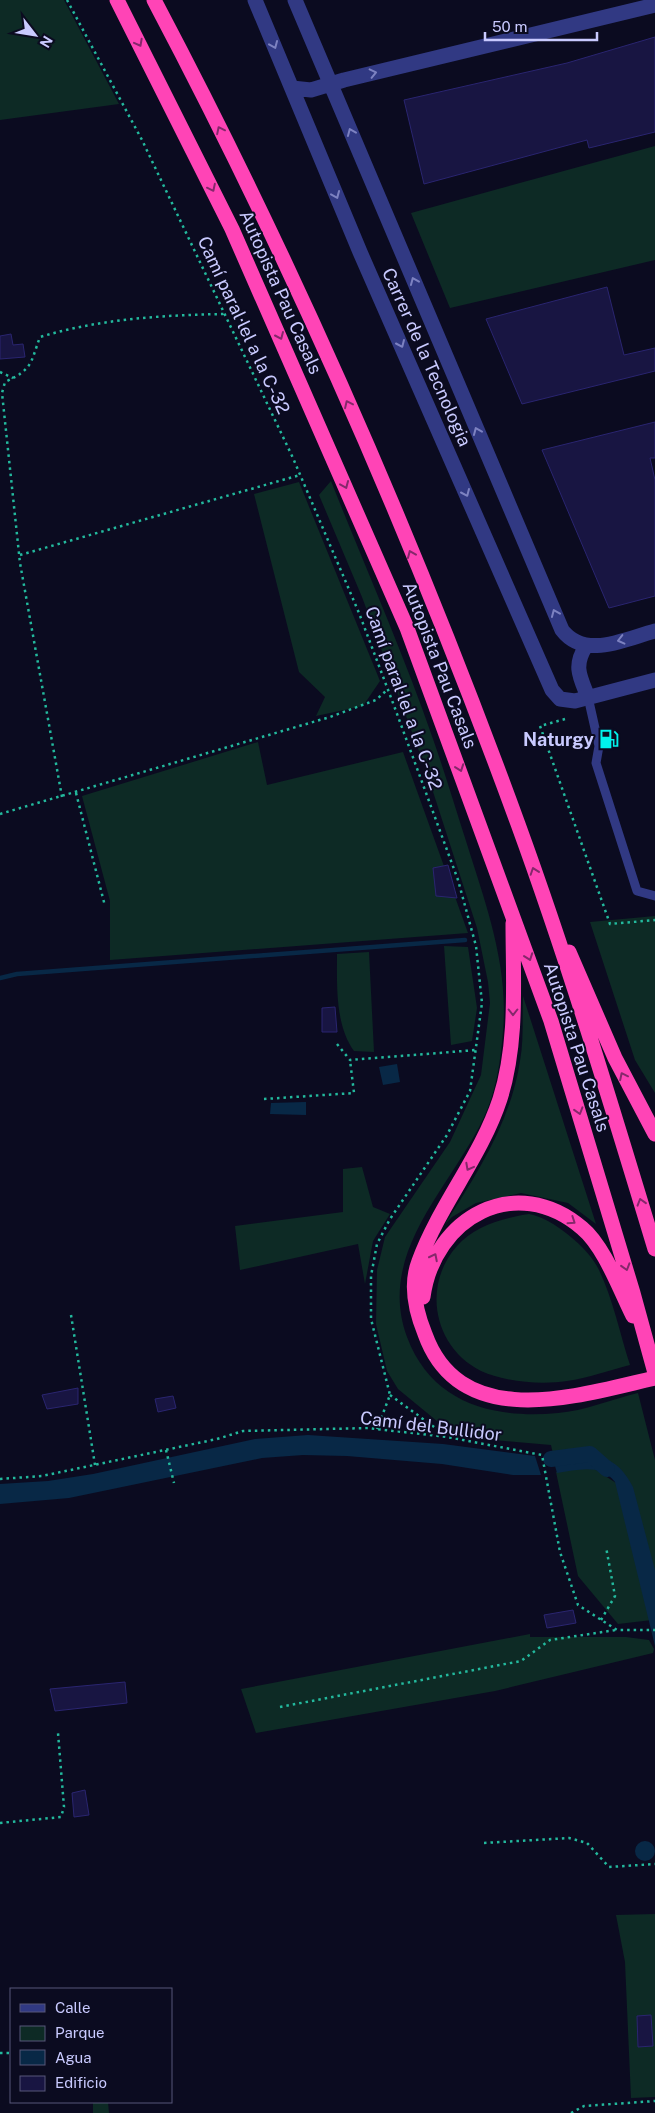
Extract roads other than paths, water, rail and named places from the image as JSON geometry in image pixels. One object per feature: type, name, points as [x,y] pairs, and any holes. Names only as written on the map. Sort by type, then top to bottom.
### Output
[{"type":"highway","name":"Autopista Pau Casals","points":[[117,0],[232,229],[407,628],[552,1021],[655,1373]]},
{"type":"highway","name":"Autopista Pau Casals","points":[[154,0],[259,210],[353,415],[441,626],[517,822],[550,917],[614,1110],[655,1249]]},
{"type":"highway","points":[[512,911],[514,1019],[507,1070],[500,1099],[485,1135],[418,1262],[414,1290],[420,1321],[436,1356],[451,1374],[470,1387],[491,1396],[514,1401],[539,1401],[655,1378]]},
{"type":"highway","points":[[550,917],[574,962],[619,1066],[655,1134]]},
{"type":"highway","points":[[420,1321],[428,1268],[438,1248],[451,1232],[467,1219],[490,1208],[506,1205],[534,1204],[569,1218],[584,1229],[606,1263],[648,1346]]},
{"type":"street","name":"Carrer de la Tecnologia","points":[[255,0],[368,270],[552,690],[565,702],[588,697]]},
{"type":"street","name":"Carrer de la Tecnologia","points":[[295,0],[560,624],[568,637],[586,646]]},
{"type":"street","points":[[292,88],[311,90],[655,5]]},
{"type":"street","points":[[655,631],[597,646],[586,646],[578,663],[581,680],[588,697],[655,680]]},
{"type":"lane","points":[[588,697],[599,746],[596,763],[637,891],[655,896]]},
{"type":"water","points":[[397,1064],[400,1082],[383,1085],[379,1067]]},
{"type":"water","points":[[306,1102],[306,1115],[270,1114],[271,1103]]},
{"type":"water","points":[[308,1435],[443,1444],[535,1456],[541,1475],[513,1475],[442,1464],[347,1456],[303,1455],[262,1458],[69,1498],[0,1504],[0,1484],[48,1481],[93,1474],[255,1439]]},
{"type":"water","points":[[552,1455],[589,1455],[609,1460],[626,1475],[633,1487],[655,1570],[655,1646],[615,1482],[603,1472],[596,1470],[588,1469],[557,1473]]},
{"type":"water","points":[[645,1841],[652,1844],[655,1851],[652,1858],[645,1861],[638,1858],[635,1851],[638,1844]]},
{"type":"waterway","points":[[0,978],[17,974],[465,940]]},
{"type":"waterway","points":[[551,1459],[590,1454],[607,1469]]},
{"type":"place","name":"Naturgy","points":[[609,739]]}]
